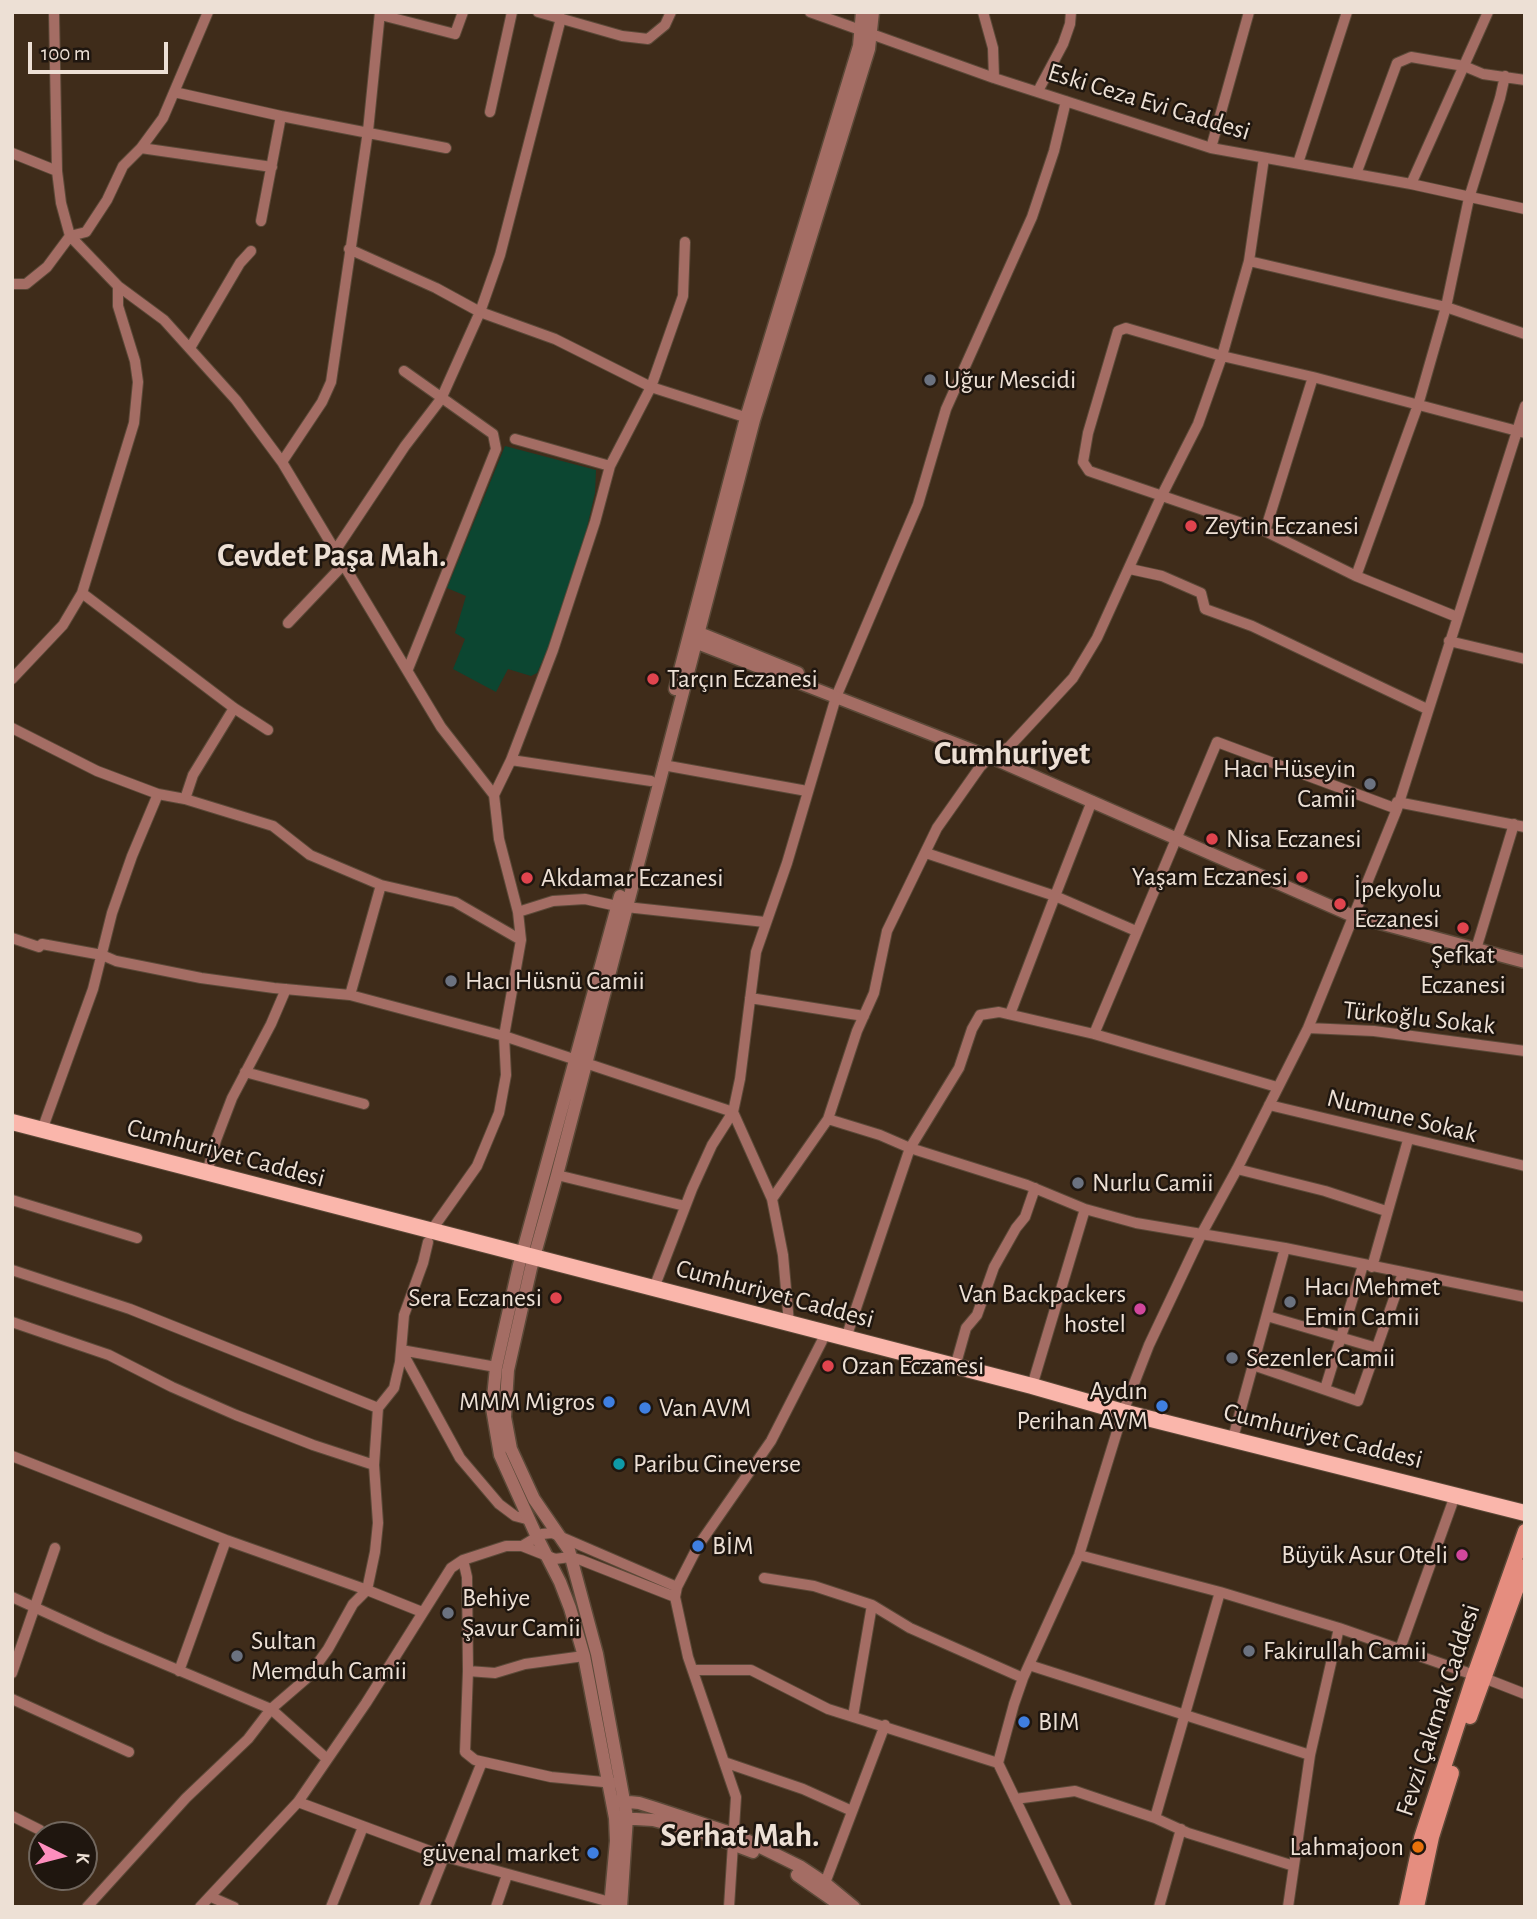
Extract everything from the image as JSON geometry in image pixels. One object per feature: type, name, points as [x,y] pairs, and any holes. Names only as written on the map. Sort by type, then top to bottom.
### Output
[{"type":"main road","name":"Cumhuriyet Caddesi","points":[[12,1122],[822,1341],[1525,1522]]},
{"type":"main road","name":"Cumhuriyet Caddesi","points":[[12,1133],[429,1236]]},
{"type":"main road","name":"Cumhuriyet Caddesi","points":[[526,1262],[654,1288],[1032,1386],[1122,1417],[1233,1438],[1525,1513]]},
{"type":"main road","name":"Fevzi Çakmak Caddesi","points":[[1417,1907],[1432,1837],[1525,1531]]},
{"type":"main road","name":"Fevzi Çakmak Caddesi","points":[[1406,1907],[1421,1838],[1479,1677],[1525,1566]]},
{"type":"street","points":[[54,12],[57,171],[61,203],[70,236],[118,286],[164,320],[236,400],[282,462],[441,727],[494,795],[499,839],[518,912],[521,940],[505,1036],[506,1075],[499,1113],[477,1166],[429,1236],[423,1263],[404,1315],[401,1362],[394,1388],[378,1408],[374,1465],[378,1523],[367,1590],[353,1604],[328,1649],[307,1678],[271,1709],[248,1739],[187,1798],[87,1907]]},
{"type":"street","points":[[12,284],[26,284],[47,267],[70,236],[86,232],[107,200],[123,166],[141,148],[163,118],[208,12]]},
{"type":"street","points":[[282,462],[322,402],[331,382],[368,131],[381,14],[455,34],[463,12]]},
{"type":"street","points":[[490,112],[512,12]]},
{"type":"street","points":[[538,12],[622,36],[648,39],[665,25],[671,12]]},
{"type":"street","name":"Eski Ceza Evi Caddesi","points":[[810,12],[994,78],[1211,148],[1410,184],[1525,209]]},
{"type":"street","points":[[862,12],[867,34]]},
{"type":"street","points":[[616,1783],[570,1608],[506,1469],[496,1440],[492,1408],[496,1367],[663,765],[750,419],[873,12]]},
{"type":"street","points":[[983,12],[993,48],[994,78]]},
{"type":"street","points":[[1038,91],[1063,44],[1071,12]]},
{"type":"street","points":[[1211,148],[1249,12]]},
{"type":"street","points":[[1298,163],[1347,12]]},
{"type":"street","points":[[1410,184],[1488,12]]},
{"type":"street","points":[[335,551],[405,446],[441,398],[480,312],[500,255],[561,18]]},
{"type":"street","points":[[1356,174],[1397,63],[1411,57],[1464,66],[1483,74],[1525,80]]},
{"type":"street","points":[[1356,576],[1418,405],[1446,307],[1469,198],[1500,98],[1504,76]]},
{"type":"street","points":[[174,92],[446,148]]},
{"type":"street","points":[[654,1288],[712,1145],[733,1112],[740,1079],[756,952],[787,863],[838,693],[918,505],[946,409],[1032,217],[1054,151],[1066,101]]},
{"type":"street","points":[[261,221],[281,116]]},
{"type":"street","points":[[141,148],[272,167]]},
{"type":"street","points":[[12,153],[57,171]]},
{"type":"street","points":[[772,1199],[828,1119],[874,993],[887,931],[937,828],[980,767],[1009,747],[1073,678],[1097,638],[1130,569],[1161,497],[1198,424],[1222,356],[1249,261],[1264,158]]},
{"type":"street","points":[[494,795],[511,760],[553,650],[595,522],[610,466],[651,387],[683,296],[685,242]]},
{"type":"street","points":[[349,249],[436,288],[480,312],[555,340],[651,387],[750,419]]},
{"type":"street","points":[[190,348],[240,263],[250,251]]},
{"type":"street","points":[[1249,261],[1446,307],[1525,334]]},
{"type":"street","points":[[12,679],[63,625],[82,593],[134,423],[138,382],[135,361],[118,306],[118,286]]},
{"type":"street","points":[[1457,617],[1356,576],[1265,531],[1089,471],[1083,462],[1098,396],[1118,331],[1126,328],[1222,356],[1521,432]]},
{"type":"street","points":[[404,371],[493,434],[496,449],[408,669]]},
{"type":"street","points":[[1265,531],[1313,377]]},
{"type":"street","points":[[1067,1907],[998,1763],[1023,1678],[1079,1555],[1122,1417],[1149,1345],[1202,1233],[1308,1028],[1355,913],[1397,805],[1449,641],[1521,432],[1525,406]]},
{"type":"street","points":[[515,439],[610,466]]},
{"type":"street","points":[[288,623],[343,565]]},
{"type":"street","points":[[1130,569],[1162,576],[1201,593],[1205,609],[1252,626],[1427,709]]},
{"type":"street","points":[[82,593],[234,708],[268,730]]},
{"type":"street","points":[[694,636],[995,755],[1355,913],[1525,962]]},
{"type":"street","points":[[622,906],[651,781],[694,636]]},
{"type":"street","points":[[1449,641],[1525,659]]},
{"type":"street","points":[[185,799],[193,775],[234,708]]},
{"type":"street","points":[[12,728],[97,771],[158,794],[185,799],[272,827],[310,855],[381,885],[455,902],[521,940]]},
{"type":"street","points":[[1094,1034],[1217,742],[1397,805],[1525,827]]},
{"type":"street","points":[[995,755],[1091,801],[1176,834]]},
{"type":"street","points":[[511,760],[651,781]]},
{"type":"street","points":[[663,765],[807,791]]},
{"type":"street","points":[[41,1130],[93,989],[112,913],[158,794]]},
{"type":"street","points":[[1010,1014],[1091,801]]},
{"type":"street","points":[[1476,946],[1514,824]]},
{"type":"street","points":[[926,853],[1055,896],[1136,931]]},
{"type":"street","points":[[350,995],[381,885]]},
{"type":"street","points":[[518,912],[553,901],[585,899],[622,906],[765,922]]},
{"type":"street","points":[[12,938],[39,947],[41,944],[102,955],[116,961],[201,978],[350,995],[505,1036],[733,1112],[772,1199],[783,1255],[789,1323]]},
{"type":"street","points":[[1476,946],[1525,955]]},
{"type":"street","points":[[207,1173],[216,1140],[245,1072],[286,989]]},
{"type":"street","points":[[750,998],[864,1016]]},
{"type":"street","points":[[846,1338],[910,1148],[958,1068],[972,1029],[981,1015],[999,1012],[1094,1034],[1277,1087]]},
{"type":"street","name":"Türkoğlu Sokak","points":[[1308,1028],[1374,1031],[1525,1051]]},
{"type":"street","points":[[298,1801],[446,1857],[614,1905],[616,1841],[621,1818],[597,1654],[570,1557],[560,1535],[544,1516],[517,1464],[509,1442],[505,1417],[508,1370],[526,1262],[557,1175],[581,1061]]},
{"type":"street","points":[[245,1072],[364,1104]]},
{"type":"street","name":"Numune Sokak","points":[[1269,1105],[1525,1166]]},
{"type":"street","points":[[828,1119],[1035,1188],[1085,1209],[1136,1223],[1285,1248],[1525,1297]]},
{"type":"street","points":[[1325,1389],[1408,1140]]},
{"type":"street","points":[[1237,1169],[1325,1191],[1386,1211]]},
{"type":"street","points":[[557,1175],[685,1206]]},
{"type":"street","points":[[955,1367],[966,1328],[977,1315],[995,1267],[1025,1217],[1035,1188]]},
{"type":"street","points":[[12,1199],[137,1238]]},
{"type":"street","points":[[1032,1386],[1085,1209]]},
{"type":"street","points":[[1233,1438],[1285,1248]]},
{"type":"street","points":[[12,1270],[130,1309],[378,1408]]},
{"type":"street","points":[[1253,1365],[1358,1401],[1403,1273]]},
{"type":"street","points":[[1267,1316],[1377,1348]]},
{"type":"street","points":[[12,1322],[109,1355],[236,1415],[374,1465]]},
{"type":"street","points":[[729,1907],[736,1797],[693,1670],[676,1592],[698,1546],[771,1441],[822,1341]]},
{"type":"street","points":[[401,1350],[496,1367]]},
{"type":"street","points":[[401,1350],[460,1458],[499,1504],[515,1516],[530,1520]]},
{"type":"street","points":[[12,1456],[226,1540],[422,1612]]},
{"type":"street","points":[[1400,1649],[1452,1504]]},
{"type":"street","points":[[522,1546],[546,1532],[560,1535],[676,1592]]},
{"type":"street","points":[[179,1671],[226,1540]]},
{"type":"street","points":[[200,1907],[298,1801],[366,1703],[451,1568],[463,1560],[506,1546],[522,1546],[547,1557],[570,1557],[676,1592]]},
{"type":"street","points":[[12,1673],[55,1548]]},
{"type":"street","points":[[1079,1555],[1220,1592],[1339,1628],[1525,1694]]},
{"type":"street","points":[[463,1560],[467,1577],[468,1671],[465,1752],[475,1760],[551,1777],[616,1783]]},
{"type":"street","points":[[764,1578],[814,1586],[872,1605],[910,1628],[1023,1678]]},
{"type":"street","points":[[1155,1818],[1220,1592]]},
{"type":"street","points":[[12,1597],[271,1709],[327,1759]]},
{"type":"street","points":[[853,1716],[872,1605]]},
{"type":"street","points":[[1287,1907],[1310,1755],[1339,1628]]},
{"type":"street","points":[[468,1671],[495,1673],[526,1664],[584,1656]]},
{"type":"street","points":[[1029,1665],[1310,1755]]},
{"type":"street","points":[[693,1670],[751,1670],[828,1709],[998,1763]]},
{"type":"street","points":[[12,1699],[129,1752]]},
{"type":"street","points":[[825,1883],[885,1725]]},
{"type":"street","points":[[424,1907],[482,1762]]},
{"type":"street","points":[[724,1762],[830,1800],[852,1811]]},
{"type":"street","points":[[1015,1799],[1075,1791],[1293,1866]]},
{"type":"street","points":[[619,1801],[655,1808],[801,1867],[854,1907]]},
{"type":"street","points":[[12,1816],[28,1824]]},
{"type":"street","points":[[621,1818],[653,1820],[734,1839],[798,1875],[837,1905]]},
{"type":"street","points":[[331,1907],[363,1827]]},
{"type":"street","points":[[1159,1907],[1181,1829]]},
{"type":"street","points":[[496,1907],[507,1875]]},
{"type":"street","points":[[211,1897],[234,1907]]},
{"type":"green space","points":[[505,446],[596,470],[595,493],[581,553],[554,635],[537,673],[531,676],[508,669],[496,692],[453,669],[465,639],[455,633],[466,596],[447,588]]},
{"type":"place","name":"Uğur Mescidi","points":[[930,380]]},
{"type":"place","name":"Zeytin Eczanesi","points":[[1191,526]]},
{"type":"place","name":"Tarçın Eczanesi","points":[[653,679]]},
{"type":"place","name":"Hacı Hüseyin Camii","points":[[1370,784]]},
{"type":"place","name":"Nisa Eczanesi","points":[[1212,839]]},
{"type":"place","name":"Yaşam Eczanesi","points":[[1302,877]]},
{"type":"place","name":"Akdamar Eczanesi","points":[[527,878]]},
{"type":"place","name":"İpekyolu Eczanesi","points":[[1340,904]]},
{"type":"place","name":"Şefkat Eczanesi","points":[[1463,928]]},
{"type":"place","name":"Hacı Hüsnü Camii","points":[[451,981]]},
{"type":"place","name":"Nurlu Camii","points":[[1078,1183]]},
{"type":"place","name":"Sera Eczanesi","points":[[556,1298]]},
{"type":"place","name":"Hacı Mehmet Emin Camii","points":[[1290,1302]]},
{"type":"place","name":"Van Backpackers hostel","points":[[1140,1309]]},
{"type":"place","name":"Sezenler Camii","points":[[1232,1358]]},
{"type":"place","name":"Ozan Eczanesi","points":[[828,1366]]},
{"type":"place","name":"MMM Migros","points":[[609,1402]]},
{"type":"place","name":"Aydın Perihan AVM","points":[[1162,1406]]},
{"type":"place","name":"Van AVM","points":[[645,1408]]},
{"type":"place","name":"Paribu Cineverse","points":[[619,1464]]},
{"type":"place","name":"BİM","points":[[698,1546]]},
{"type":"place","name":"Büyük Asur Oteli","points":[[1462,1555]]},
{"type":"place","name":"Behiye Şavur Camii","points":[[448,1613]]},
{"type":"place","name":"Fakirullah Camii","points":[[1249,1651]]},
{"type":"place","name":"Sultan Memduh Camii","points":[[237,1656]]},
{"type":"place","name":"BIM","points":[[1024,1722]]},
{"type":"place","name":"Lahmajoon","points":[[1418,1847]]},
{"type":"place","name":"güvenal market","points":[[593,1853]]},
{"type":"district","name":"Cevdet Paşa Mah.","points":[[332,556]]},
{"type":"district","name":"Cumhuriyet","points":[[1012,754]]},
{"type":"district","name":"Serhat Mah.","points":[[740,1836]]}]
